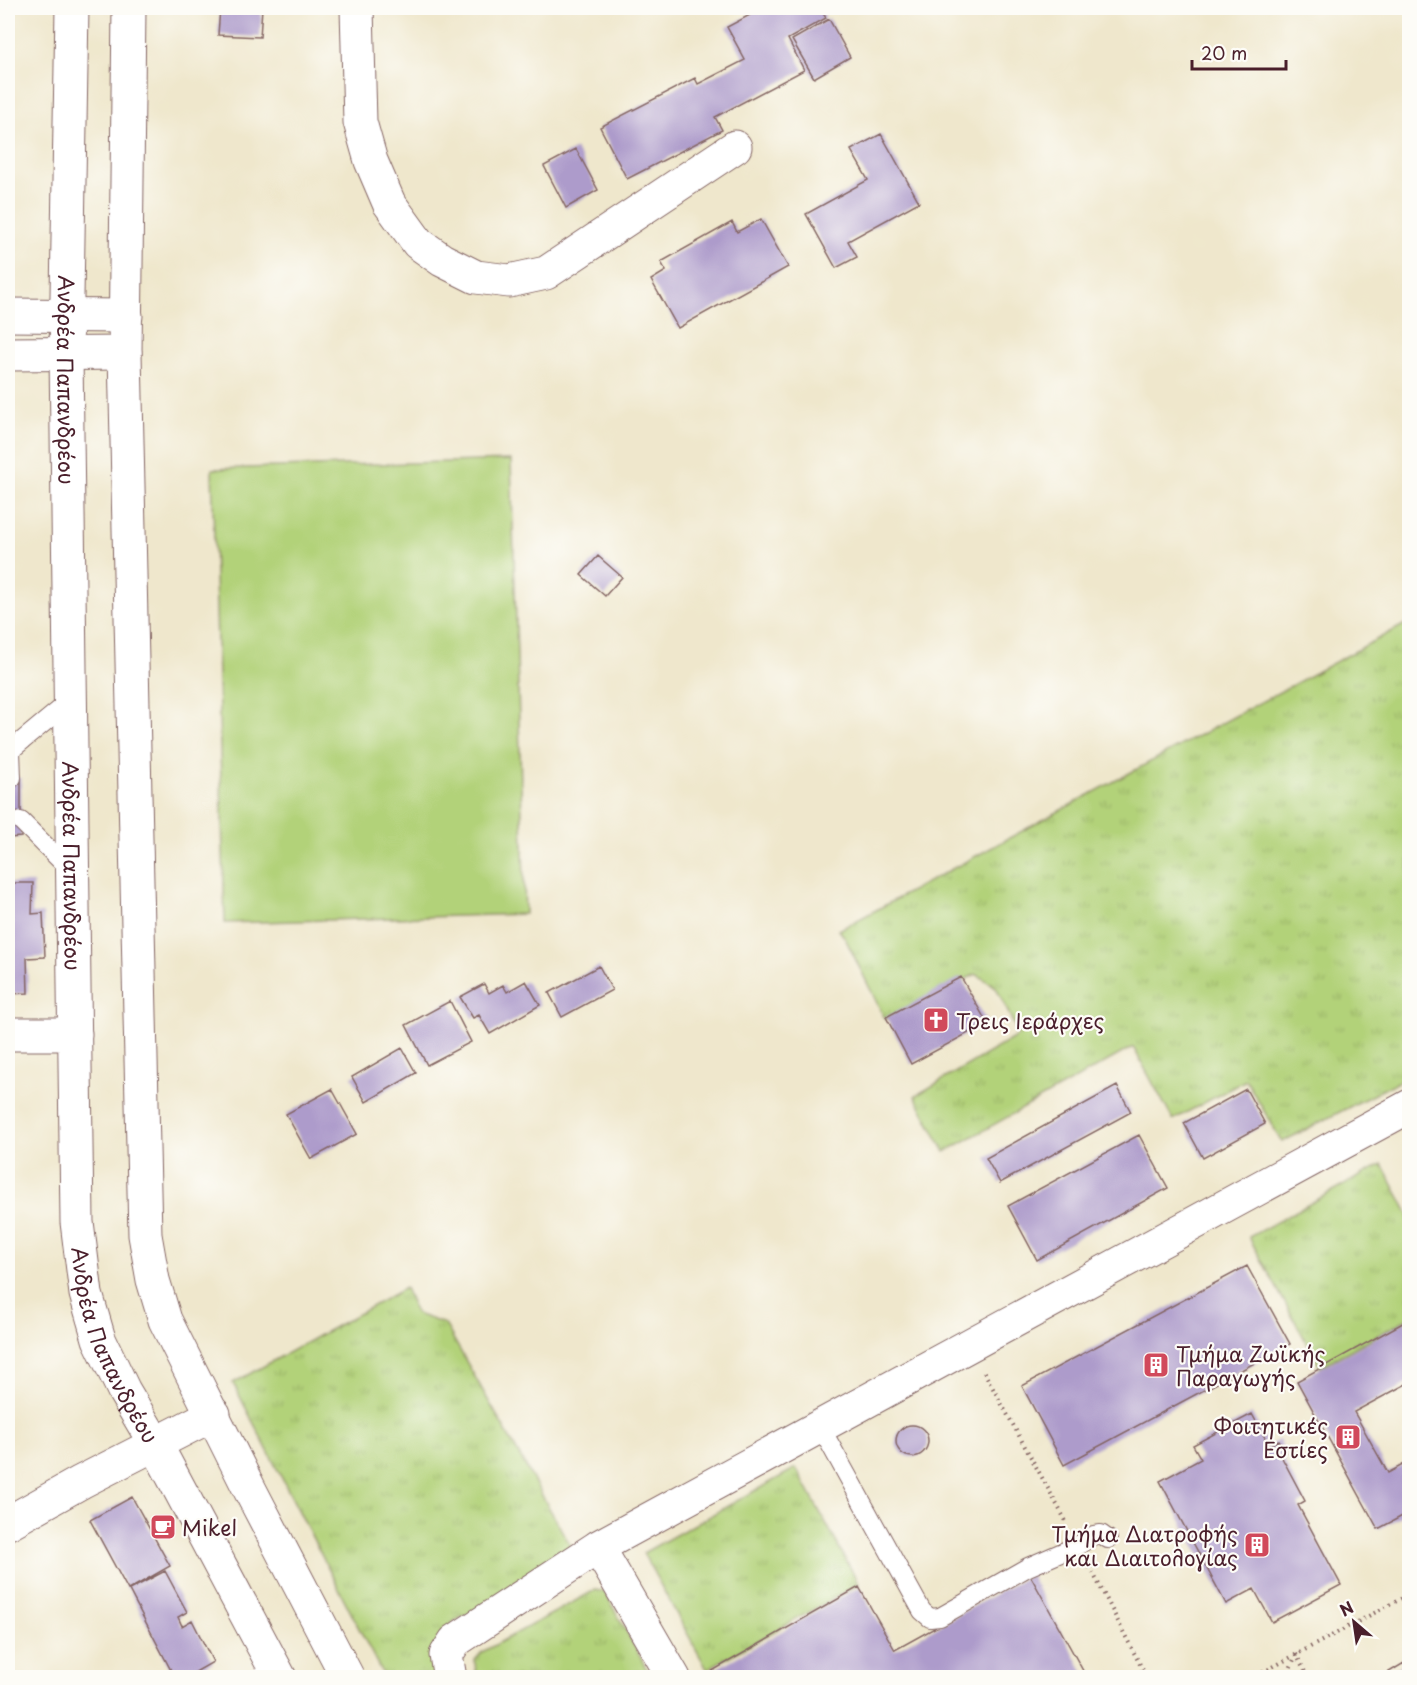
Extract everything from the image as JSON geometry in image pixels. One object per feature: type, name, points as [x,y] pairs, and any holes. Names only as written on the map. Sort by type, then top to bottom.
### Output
[{"type":"street","name":"Ανδρέα Παπανδρέου","points":[[72,8],[66,354],[77,1222],[86,1294],[99,1339],[124,1391],[156,1445],[280,1677]]},
{"type":"street","points":[[129,8],[125,353],[145,1235],[153,1280],[165,1320],[250,1490],[348,1677]]},
{"type":"street","points":[[357,8],[360,122],[372,161],[389,203],[418,243],[442,260],[476,277],[508,281],[546,273],[735,147]]},
{"type":"street","points":[[8,315],[126,316]]},
{"type":"street","points":[[8,354],[125,353]]},
{"type":"street","points":[[8,1034],[75,1034]]},
{"type":"street","points":[[450,1677],[446,1655],[455,1641],[598,1546],[1410,1106]]},
{"type":"street","points":[[8,1523],[81,1482],[214,1414]]},
{"type":"street","points":[[598,1546],[674,1677]]},
{"type":"lane","points":[[12,778],[11,750],[70,701]]},
{"type":"lane","points":[[21,821],[73,873]]},
{"type":"lane","points":[[820,1426],[922,1611],[930,1618],[940,1617],[1028,1567],[1079,1545],[1098,1533],[1108,1539]]},
{"type":"path","points":[[969,1345],[1079,1545],[1148,1677]]},
{"type":"path","points":[[1252,1677],[1410,1594]]},
{"type":"path","points":[[1286,1677],[1296,1654]]},
{"type":"path","points":[[1296,1654],[1308,1677]]},
{"type":"green space","points":[[511,460],[525,914],[225,923],[212,469]]},
{"type":"green space","points":[[1409,622],[1409,1076],[1282,1142],[1246,1080],[1173,1120],[1133,1047],[945,1152],[915,1096],[1019,1035],[996,987],[976,974],[885,1019],[839,930]]},
{"type":"green space","points":[[1382,1164],[1409,1215],[1409,1318],[1320,1367],[1249,1237]]},
{"type":"green space","points":[[405,1288],[416,1314],[445,1324],[578,1559],[454,1621],[441,1636],[435,1677],[384,1677],[233,1383]]},
{"type":"green space","points":[[796,1468],[859,1584],[707,1669],[643,1553]]},
{"type":"green space","points":[[595,1590],[605,1592],[651,1677],[476,1677],[475,1660],[482,1652]]},
{"type":"building","points":[[220,8],[262,8],[260,37],[218,35]]},
{"type":"building","points":[[763,8],[820,8],[826,18],[788,39],[804,70],[715,117],[722,130],[627,179],[600,127],[695,78],[698,84],[745,60],[727,27]]},
{"type":"building","points":[[829,19],[850,57],[814,78],[792,40]]},
{"type":"building","points":[[881,134],[919,202],[848,241],[857,257],[836,268],[806,214],[868,180],[851,150]]},
{"type":"building","points":[[576,149],[598,190],[566,208],[544,166]]},
{"type":"building","points":[[761,219],[788,267],[678,328],[651,280],[666,271],[661,262],[732,222],[737,232]]},
{"type":"building","points":[[598,556],[622,577],[605,596],[581,575]]},
{"type":"building","points":[[8,778],[21,778],[21,837],[8,838]]},
{"type":"building","points":[[8,883],[33,883],[32,914],[43,913],[45,957],[27,958],[28,993],[8,994]]},
{"type":"building","points":[[599,966],[612,990],[562,1017],[549,993]]},
{"type":"building","name":"Τρεις Ιεράρχες","points":[[961,977],[987,1023],[911,1064],[886,1017]]},
{"type":"building","points":[[526,981],[540,1005],[490,1034],[479,1015],[473,1018],[460,997],[484,984],[489,993],[503,985],[507,992]]},
{"type":"building","points":[[450,1001],[471,1042],[427,1065],[406,1025]]},
{"type":"building","points":[[402,1048],[416,1073],[366,1102],[352,1077]]},
{"type":"building","points":[[1117,1086],[1131,1112],[1000,1183],[986,1158]]},
{"type":"building","points":[[332,1089],[357,1134],[311,1159],[286,1114]]},
{"type":"building","points":[[1246,1089],[1265,1124],[1203,1158],[1184,1123]]},
{"type":"building","points":[[1139,1135],[1168,1188],[1037,1260],[1008,1206]]},
{"type":"building","name":"Τμήμα Ζωϊκής Παραγωγής","points":[[1247,1266],[1290,1344],[1064,1465],[1022,1386]]},
{"type":"building","name":"Φοιτητικές Εστίες","points":[[1410,1319],[1410,1382],[1354,1412],[1388,1473],[1410,1461],[1410,1512],[1378,1529],[1297,1381]]},
{"type":"building","name":"Τμήμα Διατροφής και Διαιτολογίας","points":[[1252,1414],[1269,1445],[1279,1440],[1285,1452],[1280,1454],[1305,1501],[1298,1505],[1341,1585],[1272,1622],[1254,1589],[1226,1604],[1160,1481],[1201,1459],[1193,1445]]},
{"type":"building","points":[[912,1425],[924,1429],[928,1441],[924,1453],[912,1457],[900,1453],[896,1441],[900,1429]]},
{"type":"building","points":[[132,1497],[170,1566],[128,1590],[90,1520]]},
{"type":"building","points":[[165,1571],[187,1612],[178,1617],[182,1626],[192,1620],[213,1662],[185,1678],[175,1678],[129,1590]]},
{"type":"building","points":[[1030,1575],[1087,1678],[716,1678],[712,1671],[859,1587],[895,1650]]},
{"type":"building","points":[[1404,1663],[1410,1673],[1410,1678],[1379,1678]]},
{"type":"place","name":"Τρεις Ιεράρχες","points":[[936,1020]]},
{"type":"place","name":"Τμήμα Ζωϊκής Παραγωγής","points":[[1156,1365]]},
{"type":"place","name":"Φοιτητικές Εστίες","points":[[1348,1437]]},
{"type":"place","name":"Mikel","points":[[163,1527]]},
{"type":"place","name":"Τμήμα Διατροφής και Διαιτολογίας","points":[[1257,1545]]}]
